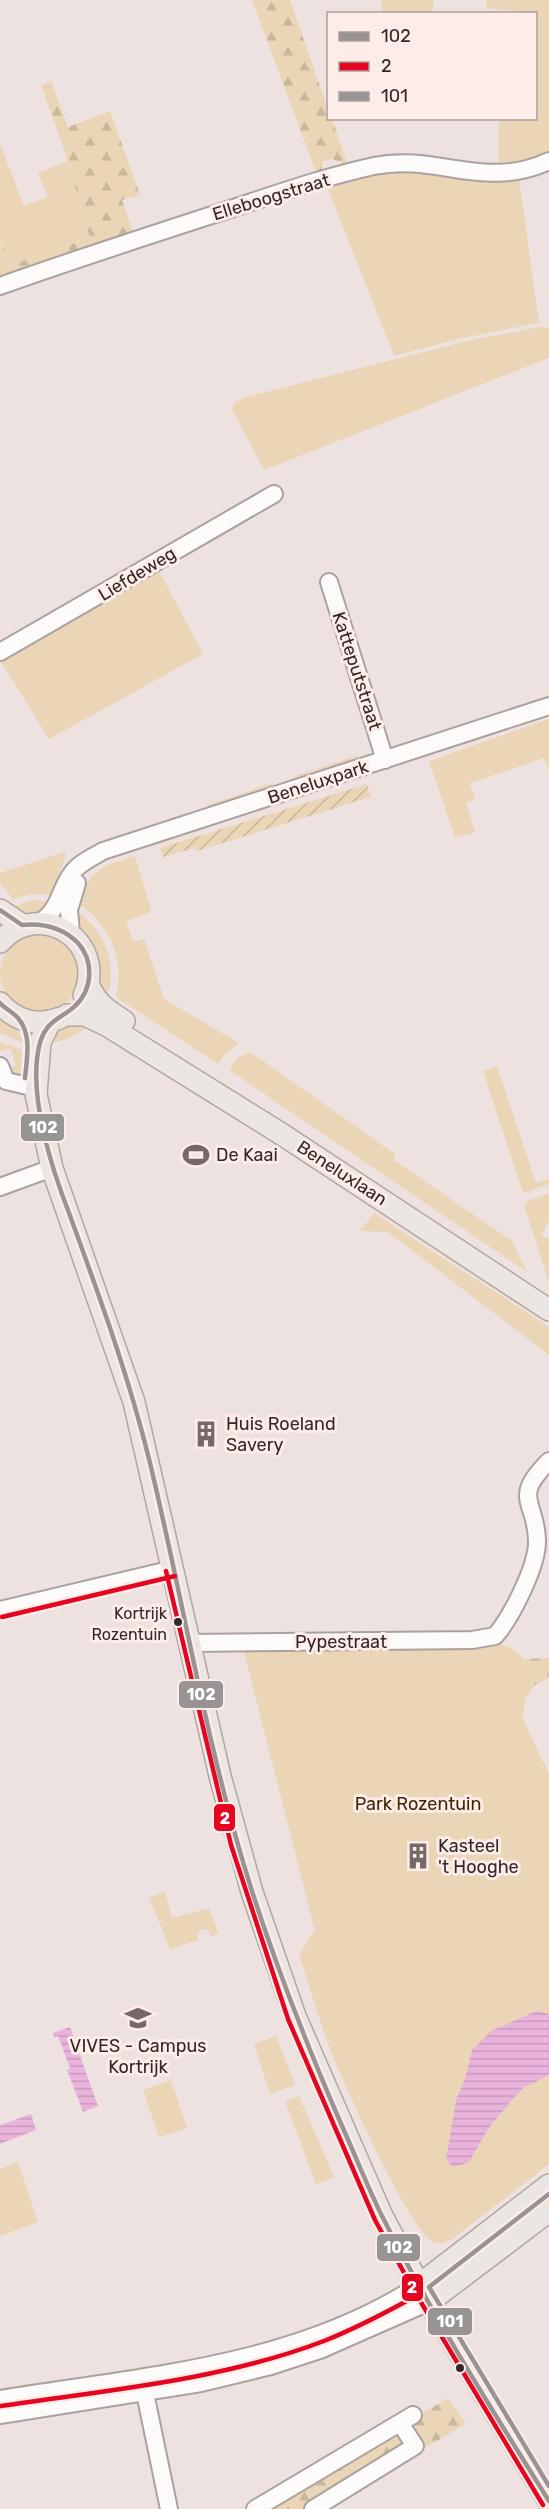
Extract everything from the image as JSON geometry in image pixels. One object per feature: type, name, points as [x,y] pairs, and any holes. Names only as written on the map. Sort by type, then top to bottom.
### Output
[{"type":"main road","points":[[0,910],[30,924],[54,926],[71,934],[86,955],[89,968],[88,983],[77,1006],[58,1018],[40,1042],[30,1087]]},
{"type":"main road","points":[[0,942],[30,924]]},
{"type":"main road","name":"Beneluxlaan","points":[[88,983],[96,1000],[105,1009],[239,1095],[549,1302]]},
{"type":"main road","points":[[0,1003],[18,1018],[27,1040],[30,1087],[38,1107],[52,1168],[134,1402],[241,1854],[295,2016],[382,2217],[424,2293],[549,2501]]},
{"type":"main road","name":"Beneluxlaan","points":[[18,1018],[30,1022],[91,1017],[108,1026],[283,1135],[549,1310]]},
{"type":"main road","points":[[424,2293],[549,2185]]},
{"type":"main road","points":[[424,2293],[549,2211]]},
{"type":"street","name":"Elleboogstraat","points":[[0,286],[232,208],[376,166],[409,162],[477,174],[499,175],[524,171],[549,161]]},
{"type":"street","name":"Liefdeweg","points":[[0,652],[274,494]]},
{"type":"street","name":"Katteputstraat","points":[[329,582],[386,760]]},
{"type":"street","name":"Beneluxpark","points":[[30,924],[56,907],[71,874],[77,867],[103,851],[549,706]]},
{"type":"street","points":[[71,934],[69,910],[88,861]]},
{"type":"street","points":[[0,1066],[6,1081],[30,1087]]},
{"type":"street","points":[[0,1187],[52,1168]]},
{"type":"street","name":"Pypestraat","points":[[190,1643],[492,1638],[503,1628],[510,1615],[536,1553],[537,1540],[528,1497],[529,1488],[536,1474],[549,1461]]},
{"type":"street","points":[[0,1610],[172,1569]]},
{"type":"street","points":[[0,2399],[51,2399],[146,2385],[298,2342],[424,2293]]},
{"type":"street","points":[[146,2385],[169,2509]]},
{"type":"street","points":[[0,2415],[51,2399]]},
{"type":"street","points":[[255,2509],[406,2419],[415,2446],[313,2509]]},
{"type":"green space","points":[[252,0],[290,0],[327,106],[327,120],[332,120],[348,166],[333,159],[323,161],[321,174],[317,175]]},
{"type":"green space","points":[[381,0],[434,0],[432,12],[382,12]]},
{"type":"green space","points":[[487,0],[549,0],[549,157],[498,169],[499,120],[537,120],[537,12],[486,8]]},
{"type":"green space","points":[[51,81],[68,127],[110,111],[140,195],[122,200],[134,235],[0,279],[0,238],[10,265],[90,238],[68,161],[41,85]]},
{"type":"green space","points":[[0,144],[24,206],[48,197],[38,173],[68,161],[90,238],[10,265],[0,237]]},
{"type":"green space","points":[[390,167],[519,178],[539,323],[458,339],[394,356],[326,184]]},
{"type":"green space","points":[[539,327],[549,328],[549,358],[264,470],[232,409],[234,403],[246,397],[467,341]]},
{"type":"green space","points":[[157,567],[203,654],[49,739],[0,660]]},
{"type":"green space","points":[[549,711],[549,716],[381,771],[380,766]]},
{"type":"green space","points":[[549,719],[549,771],[544,758],[470,783],[475,800],[466,803],[475,832],[455,838],[429,761]]},
{"type":"green space","points":[[356,756],[361,761],[297,782],[295,776]]},
{"type":"green space","points":[[365,773],[361,777],[156,845],[159,839]]},
{"type":"green space","points":[[272,783],[273,787],[208,808],[207,805]]},
{"type":"green space","points":[[367,784],[371,797],[197,851],[195,848],[163,857],[160,848]]},
{"type":"green space","points":[[64,852],[66,854],[52,895],[32,894],[13,899],[0,883],[0,873]]},
{"type":"green space","points":[[135,856],[151,909],[147,914],[126,921],[133,942],[144,939],[164,999],[239,1043],[225,1054],[218,1064],[116,997],[119,969],[113,945],[100,923],[80,904],[93,875],[106,866]]},
{"type":"green space","points":[[33,900],[53,902],[50,908],[29,918],[7,909]]},
{"type":"green space","points":[[74,910],[95,928],[107,950],[111,976],[105,1003],[77,930]]},
{"type":"green space","points":[[32,933],[48,933],[69,944],[80,965],[80,981],[69,1002],[48,1013],[32,1013],[18,1007],[6,995],[0,981],[0,965],[6,951],[18,939]]},
{"type":"green space","points":[[0,1012],[17,1027],[23,1043],[0,1033]]},
{"type":"green space","points":[[70,1021],[88,1027],[68,1039],[44,1045],[47,1035]]},
{"type":"green space","points":[[0,1042],[22,1050],[21,1073],[16,1079],[6,1069],[16,1065],[10,1048],[0,1051]]},
{"type":"green space","points":[[250,1052],[395,1154],[394,1160],[512,1241],[527,1272],[229,1070],[237,1058]]},
{"type":"green space","points":[[497,1066],[536,1183],[549,1179],[549,1184],[523,1193],[483,1071]]},
{"type":"green space","points":[[549,1194],[549,1221],[541,1236],[549,1238],[549,1283],[524,1205],[529,1200]]},
{"type":"green space","points":[[374,1213],[549,1327],[549,1355],[388,1232],[360,1231]]},
{"type":"green space","name":"Park Rozentuin","points":[[498,1644],[518,1653],[526,1664],[535,1685],[525,1698],[523,1719],[549,1774],[549,2164],[452,2239],[444,2243],[435,2243],[425,2235],[411,2216],[380,2159],[334,2059],[320,2020],[299,1954],[315,1931],[243,1648]]},
{"type":"green space","points":[[549,1658],[549,1678],[535,1685],[524,1659]]},
{"type":"green space","points":[[165,1892],[172,1918],[210,1908],[218,1934],[211,1936],[208,1930],[202,1929],[197,1934],[198,1940],[170,1949],[149,1897]]},
{"type":"green space","points":[[276,2036],[295,2085],[270,2094],[254,2044]]},
{"type":"green space","points":[[171,2080],[187,2128],[159,2137],[143,2090]]},
{"type":"green space","points":[[299,2096],[334,2177],[316,2184],[285,2101]]},
{"type":"green space","points":[[18,2162],[38,2222],[0,2236],[0,2169]]},
{"type":"green space","points":[[448,2398],[466,2424],[423,2449],[418,2441],[308,2509],[264,2509]]},
{"type":"shaded area","points":[[537,2011],[549,2014],[549,2075],[523,2088],[488,2129],[469,2162],[454,2167],[446,2160],[456,2100],[465,2079],[472,2050],[491,2031]]},
{"type":"shaded area","points":[[70,2027],[98,2106],[83,2112],[67,2070],[70,2068],[58,2036],[54,2037],[53,2033]]},
{"type":"shaded area","points":[[31,2114],[36,2130],[0,2144],[0,2125]]},
{"type":"transit line","name":"102","points":[[0,910],[22,925],[45,926],[65,933],[78,943],[87,958],[89,975],[85,992],[75,1006],[48,1027],[40,1042],[36,1077],[40,1117],[56,1177],[113,1336],[142,1431],[221,1783],[261,1918],[317,2067],[381,2214],[441,2324],[549,2501]]},
{"type":"transit line","name":"102","points":[[0,1003],[18,1018],[25,1031],[28,1046],[25,1078]]},
{"type":"transit line","name":"2","points":[[166,1571],[231,1845],[288,2019],[375,2220],[413,2289],[543,2505]]},
{"type":"transit line","name":"2","points":[[2,1617],[175,1576]]},
{"type":"transit line","name":"101","points":[[549,2194],[429,2287],[549,2486]]},
{"type":"transit line","name":"2","points":[[1,2406],[124,2389],[246,2365],[324,2341],[375,2318],[423,2292]]},
{"type":"place","name":"De Kaai","points":[[196,1155]]},
{"type":"place","name":"Huis Roeland Savery","points":[[206,1434]]},
{"type":"place","name":"Kortrijk Rozentuin","points":[[178,1622]]},
{"type":"place","name":"Kasteel 't Hooghe","points":[[418,1856]]},
{"type":"place","name":"VIVES - Campus Kortrijk","points":[[138,2018]]}]
